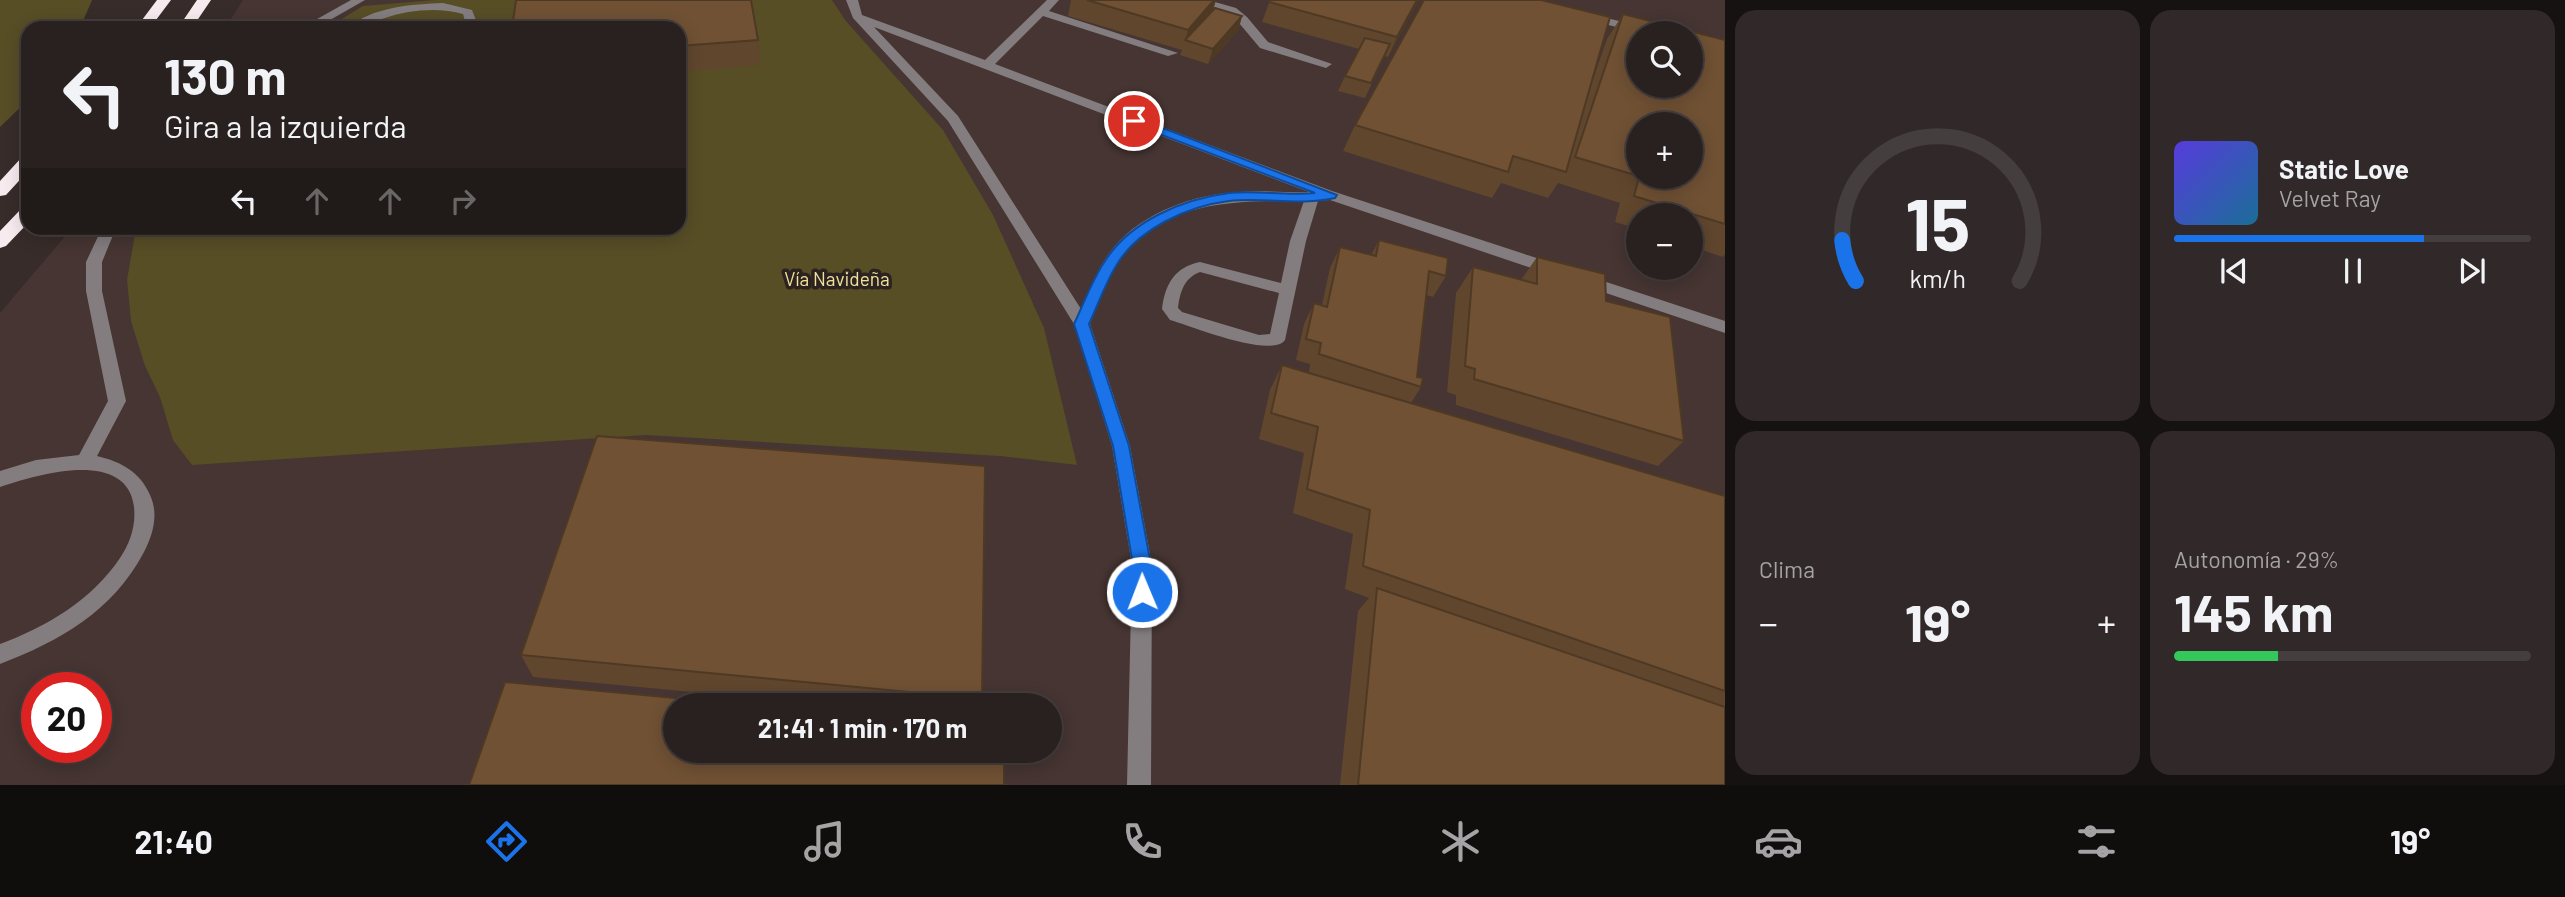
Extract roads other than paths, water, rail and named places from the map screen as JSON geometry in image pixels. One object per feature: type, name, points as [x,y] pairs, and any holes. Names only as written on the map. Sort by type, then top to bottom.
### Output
[{"type":"highway","points":[[148,21],[164,0]]},
{"type":"highway","points":[[190,21],[204,0]]},
{"type":"highway","points":[[0,191],[21,168]]},
{"type":"highway","points":[[0,242],[21,220]]},
{"type":"lane","points":[[320,21],[359,0]]},
{"type":"lane","points":[[987,65],[1053,0]]},
{"type":"lane","points":[[1191,0],[1230,9],[1244,21],[1257,41],[1264,46],[1326,64]]},
{"type":"lane","points":[[366,21],[382,12],[442,6],[461,7],[468,12],[471,21]]},
{"type":"lane","points":[[855,8],[987,65],[1331,195],[1725,327]]},
{"type":"lane","points":[[855,8],[953,119],[1082,324],[1121,446],[1142,565],[1139,785]]},
{"type":"lane","points":[[1041,12],[1172,52]]},
{"type":"lane","points":[[1576,13],[1626,26]]},
{"type":"lane","points":[[1082,324],[1110,263],[1126,242],[1154,223],[1187,206],[1229,197],[1312,198],[1331,195]]},
{"type":"lane","points":[[1287,290],[1200,267],[1189,268],[1182,273],[1170,309],[1175,316],[1259,341],[1277,340],[1287,290],[1312,198]]},
{"type":"lane","points":[[85,462],[117,401],[94,291],[94,262],[105,235]]},
{"type":"lane","points":[[0,479],[47,464],[85,462],[117,469],[138,486],[146,512],[139,543],[116,579],[80,613],[34,642],[0,654]]},
{"type":"park label","name":"Vía Navideña","points":[[837,279]]}]
